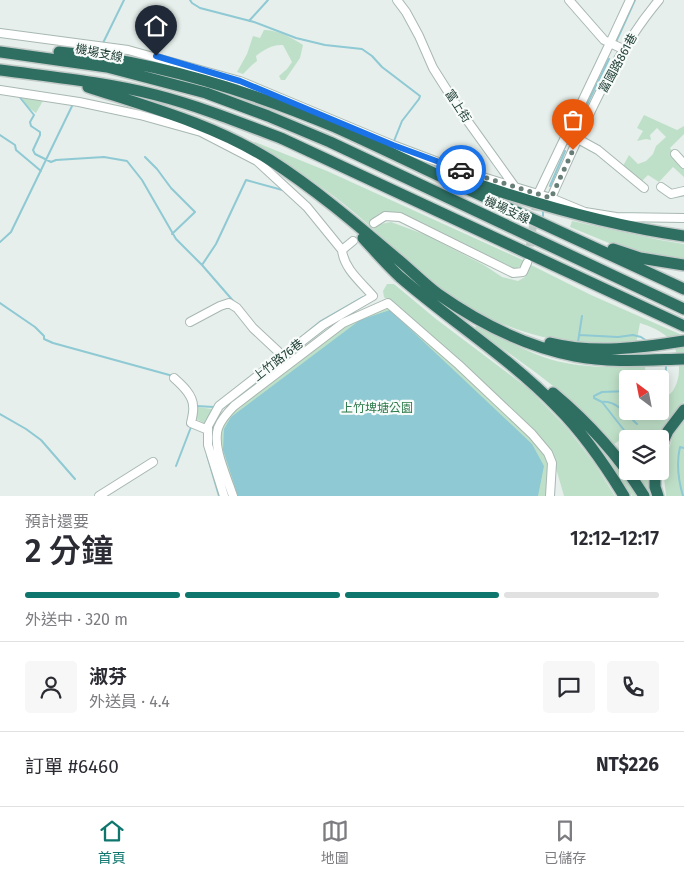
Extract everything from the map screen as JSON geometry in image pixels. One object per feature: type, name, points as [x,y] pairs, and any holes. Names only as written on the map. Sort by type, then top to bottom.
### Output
[{"type":"highway","points":[[0,51],[59,52],[126,61],[190,76],[277,105],[335,127],[684,289]]},
{"type":"highway","name":"機場支線","points":[[0,51],[107,67],[206,93],[330,142],[684,309]]},
{"type":"highway","points":[[0,70],[103,84],[156,95],[215,113],[283,139],[684,326]]},
{"type":"highway","points":[[55,77],[162,111],[234,141],[268,159],[308,185],[437,293],[505,332],[537,346],[597,360],[684,358]]},
{"type":"highway","points":[[396,156],[566,212],[617,224],[684,236]]},
{"type":"highway","points":[[329,203],[400,276],[507,361],[547,396],[572,422],[602,462],[624,496]]},
{"type":"highway","points":[[546,226],[640,258],[684,266]]},
{"type":"highway","points":[[505,332],[558,345],[596,348],[644,347],[684,341]]},
{"type":"highway","points":[[507,361],[539,382],[577,413],[616,456],[644,496]]},
{"type":"highway","points":[[669,431],[675,420],[684,410]]},
{"type":"highway","points":[[656,480],[658,496]]},
{"type":"street","name":"富上街","points":[[397,0],[419,36],[433,68],[459,109],[515,187]]},
{"type":"street","points":[[569,0],[604,40],[623,49]]},
{"type":"street","points":[[538,194],[630,0]]},
{"type":"street","name":"富國路861巷","points":[[551,198],[623,49],[642,20],[659,0]]},
{"type":"street","points":[[0,33],[128,50],[156,56],[240,81],[454,168],[551,198],[585,212],[616,217],[684,218]]},
{"type":"street","name":"上竹路76巷","points":[[0,90],[56,97],[140,114],[201,132],[256,161],[307,207],[342,250],[343,259],[348,269],[373,296],[323,325],[219,406],[208,426],[208,430]]},
{"type":"street","points":[[578,139],[598,150],[644,188]]},
{"type":"street","points":[[561,144],[573,150]]},
{"type":"street","points":[[675,154],[684,164]]},
{"type":"street","points":[[661,187],[671,194],[684,191]]},
{"type":"street","points":[[374,223],[385,216],[400,217],[513,273],[524,272],[527,262]]},
{"type":"street","points":[[342,250],[354,241]]},
{"type":"street","points":[[190,322],[229,303],[237,308],[253,328],[283,356]]},
{"type":"street","points":[[233,496],[216,443],[218,428],[224,416],[234,406],[343,323],[388,303],[459,364],[532,434],[548,453],[552,463],[550,496]]},
{"type":"street","points":[[174,378],[181,384],[194,406],[191,423],[208,430],[208,445],[224,496]]},
{"type":"street","points":[[99,496],[154,462]]},
{"type":"green space","points":[[264,30],[279,32],[303,45],[300,58],[285,80],[281,80],[279,76],[292,62],[283,45],[272,46],[265,50],[256,56],[257,61],[243,74],[237,72],[247,54],[253,36],[260,38]]},
{"type":"green space","points":[[20,96],[44,99],[36,113],[29,108]]},
{"type":"green space","points":[[644,115],[677,130],[684,126],[684,134],[670,148],[684,167],[684,177],[673,167],[659,182],[648,175],[641,182],[623,166],[629,155],[638,164],[646,161],[653,154],[656,146],[666,137],[657,128],[650,135],[651,140],[637,141],[643,131],[637,128]]},
{"type":"green space","points":[[255,142],[327,171],[525,261],[524,265],[517,268],[509,268],[400,212],[380,213],[370,221],[375,225],[391,222],[426,235],[484,265],[502,277],[518,281],[525,277],[529,270],[529,264],[591,295],[684,336],[684,402],[669,418],[669,394],[676,385],[679,362],[670,340],[659,331],[640,323],[636,344],[598,345],[565,342],[524,332],[495,321],[453,298],[434,284],[363,220],[323,188],[253,144]]},
{"type":"green space","points":[[572,221],[684,244],[684,260],[626,250],[570,227]]},
{"type":"green space","name":"上竹埤塘公園","points":[[387,284],[394,284],[436,319],[529,389],[567,428],[595,464],[615,496],[564,496],[553,458],[550,496],[230,496],[217,427],[223,415],[343,322],[388,302],[402,313],[384,297],[383,291]]},
{"type":"green space","points":[[478,324],[531,352],[566,363],[595,366],[645,367],[645,370],[619,370],[619,420],[667,420],[662,430],[619,430],[619,440],[613,445],[582,411],[565,396],[474,329]]},
{"type":"green space","points":[[197,407],[212,409],[205,424],[195,418]]},
{"type":"green space","points":[[684,419],[684,496],[666,496],[664,480],[669,480],[669,448],[673,436]]},
{"type":"green space","points":[[589,434],[608,452],[619,469],[619,476]]},
{"type":"green space","points":[[621,480],[626,480],[637,496],[632,496]]},
{"type":"green space","points":[[639,480],[651,480],[654,496],[649,496]]},
{"type":"water","name":"上竹埤塘公園","points":[[390,310],[532,444],[544,466],[538,496],[238,496],[223,450],[224,429],[231,417],[360,320]]},
{"type":"waterway","points":[[102,45],[124,0]]},
{"type":"waterway","points":[[190,0],[200,8],[254,22],[296,38],[325,45],[362,49],[420,96],[402,121],[394,141]]},
{"type":"waterway","points":[[249,21],[268,0]]},
{"type":"waterway","points":[[616,42],[635,0]]},
{"type":"waterway","points":[[568,144],[609,59]]},
{"type":"waterway","points":[[18,95],[34,115],[30,122],[31,126],[40,132],[33,150],[35,154],[51,162],[56,160],[104,157],[127,161],[142,180],[176,239],[235,303]]},
{"type":"waterway","points":[[0,242],[11,232],[73,104]]},
{"type":"waterway","points":[[0,135],[15,145],[16,150],[41,171]]},
{"type":"waterway","points":[[550,186],[565,151]]},
{"type":"waterway","points":[[145,157],[171,188],[195,212],[172,234]]},
{"type":"waterway","points":[[202,265],[216,244],[246,180],[286,191]]},
{"type":"waterway","points":[[543,212],[543,218]]},
{"type":"waterway","points":[[299,339],[321,321],[363,297]]},
{"type":"waterway","points":[[0,303],[35,327],[44,336],[44,339],[53,343],[173,376]]},
{"type":"waterway","points":[[578,342],[582,316]]},
{"type":"waterway","points":[[579,335],[618,337],[633,335],[647,341]]},
{"type":"waterway","points":[[219,402],[278,355]]},
{"type":"waterway","points":[[666,364],[666,370]]},
{"type":"waterway","points":[[602,402],[594,398],[594,396],[602,392],[619,391]]},
{"type":"waterway","points":[[624,430],[602,402],[612,403],[617,406],[637,424]]},
{"type":"waterway","points":[[196,406],[214,407],[207,420]]},
{"type":"waterway","points":[[0,414],[41,440],[75,479]]},
{"type":"waterway","points":[[176,466],[191,427]]},
{"type":"waterway","points":[[683,496],[678,465],[680,447],[684,448]]},
{"type":"waterway","points":[[207,455],[219,496]]},
{"type":"tunnel","points":[[528,258],[537,200]]},
{"type":"way so far","points":[[461,170],[551,198],[573,150]]},
{"type":"route","points":[[156,56],[240,81],[393,145],[461,170]]}]
